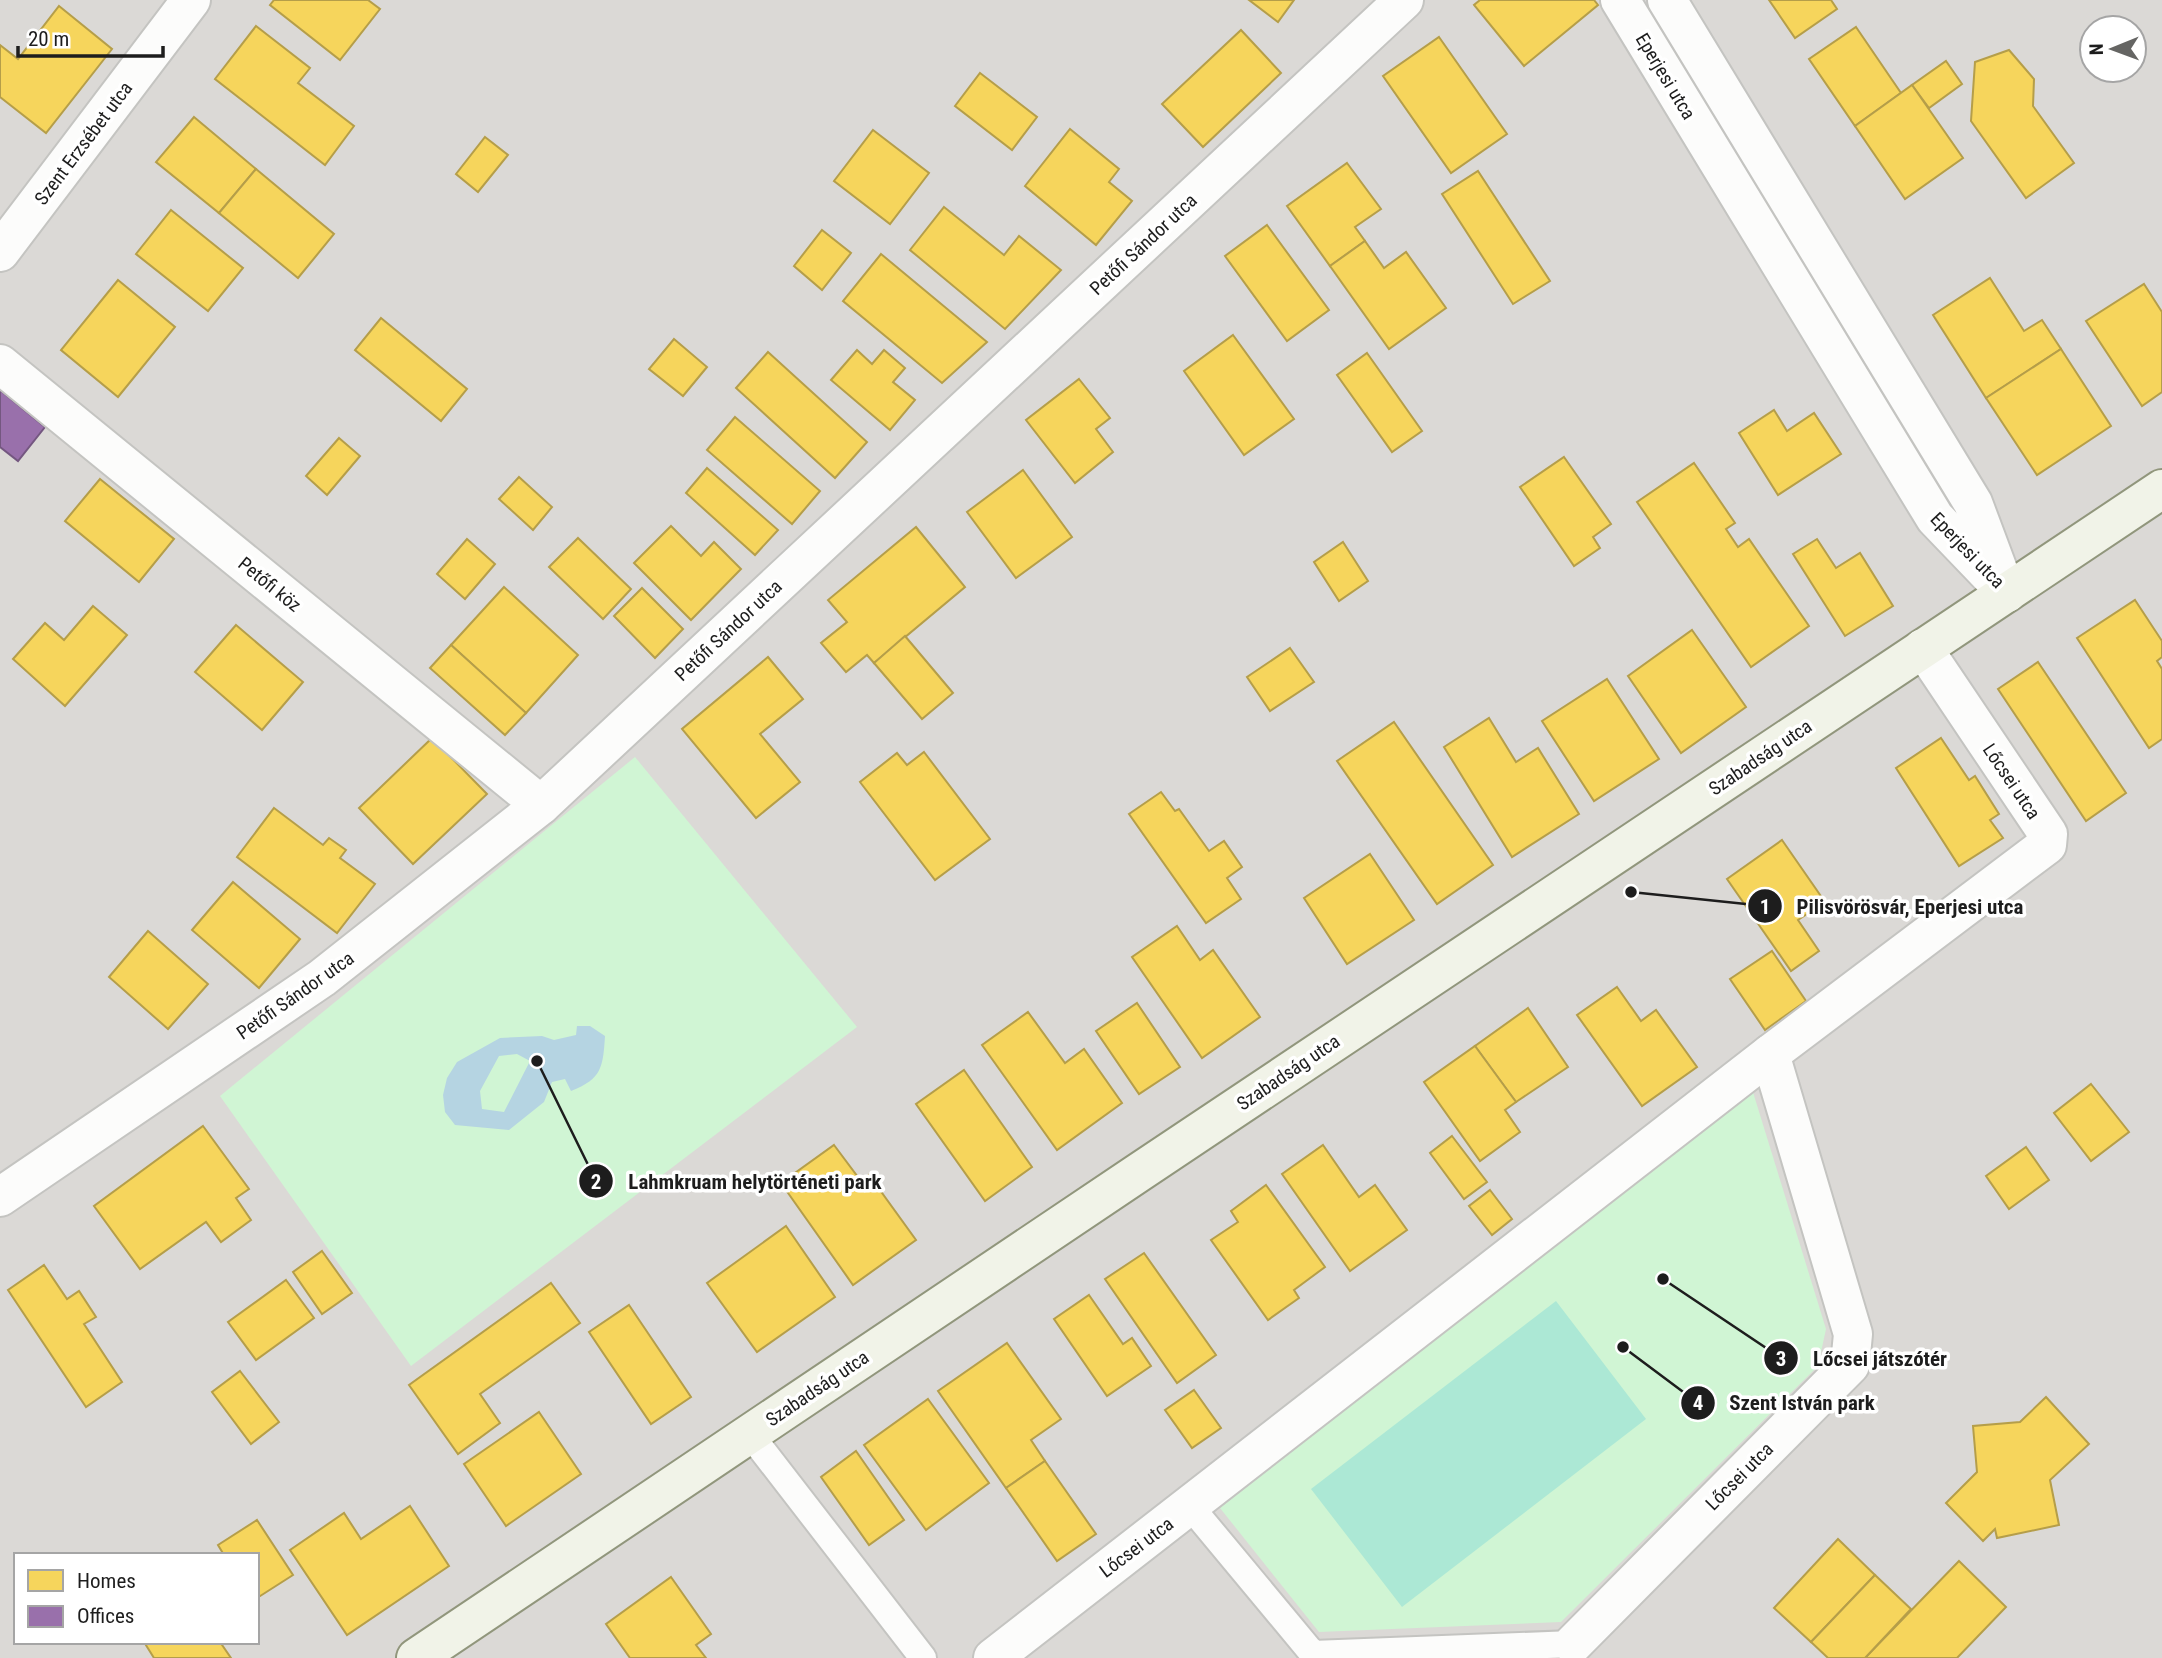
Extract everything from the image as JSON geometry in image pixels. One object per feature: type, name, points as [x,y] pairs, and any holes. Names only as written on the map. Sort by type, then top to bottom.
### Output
[{"type":"street","name":"Szent Erzsébet utca","points":[[0,252],[191,0]]},
{"type":"street","name":"Petőfi Sándor utca","points":[[0,1197],[322,978],[541,804],[1404,0]]},
{"type":"street","name":"Eperjesi utca","points":[[1620,0],[1935,518],[2007,593]]},
{"type":"street","name":"Eperjesi utca","points":[[1667,0],[1973,503],[2007,593]]},
{"type":"street","name":"Petőfi köz","points":[[0,364],[541,804]]},
{"type":"street","name":"Szabadság utca","points":[[416,1658],[2162,489]]},
{"type":"street","name":"Lőcsei utca","points":[[1573,1644],[1850,1365],[1853,1334],[1770,1054],[2047,845],[2048,834],[1923,648]]},
{"type":"street","points":[[1190,1506],[1770,1054]]},
{"type":"street","name":"Lőcsei utca","points":[[993,1658],[1190,1506]]},
{"type":"lane","points":[[749,1433],[922,1658]]},
{"type":"lane","name":"Lőcsei utca","points":[[1190,1506],[1313,1654],[1573,1644]]},
{"type":"shaded area","points":[[0,0],[2162,0],[2162,1658],[0,1658]]},
{"type":"green space","points":[[635,757],[857,1027],[411,1366],[220,1096]]},
{"type":"green space","points":[[1752,1089],[1826,1329],[1818,1366],[1561,1622],[1319,1632],[1220,1508]]},
{"type":"green space","points":[[1556,1301],[1646,1419],[1402,1607],[1311,1489]]},
{"type":"water","points":[[577,1026],[590,1026],[605,1036],[599,1071],[589,1082],[571,1091],[565,1079],[552,1082],[544,1102],[509,1130],[455,1125],[445,1112],[443,1095],[447,1078],[457,1062],[500,1038],[542,1036],[554,1040],[576,1035]],"holes":[[[517,1054],[530,1061],[504,1112],[482,1109],[480,1091],[499,1056]]]},
{"type":"building: Homes","points":[[274,0],[368,0],[380,9],[340,60],[270,5]]},
{"type":"building: Homes","points":[[1249,0],[1294,0],[1278,22]]},
{"type":"building: Homes","points":[[1480,0],[1594,0],[1598,5],[1524,66],[1474,5]]},
{"type":"building: Homes","points":[[1769,0],[1831,0],[1837,9],[1795,38]]},
{"type":"building: Homes","points":[[59,6],[112,49],[46,133],[0,97],[0,45],[18,59]]},
{"type":"building: Homes","points":[[256,26],[310,68],[298,83],[354,126],[325,165],[215,79]]},
{"type":"building: Homes","points":[[1856,27],[1901,93],[1855,126],[1809,59]]},
{"type":"building: Homes","points":[[1241,30],[1281,73],[1203,147],[1162,104]]},
{"type":"building: Homes","points":[[1439,37],[1507,134],[1451,173],[1383,76]]},
{"type":"building: Homes","points":[[2009,50],[2034,79],[2033,106],[2074,163],[2026,198],[1971,121],[1975,62]]},
{"type":"building: Homes","points":[[1946,61],[1962,84],[1929,108],[1912,85]]},
{"type":"building: Homes","points":[[980,73],[1037,117],[1012,150],[955,106]]},
{"type":"building: Homes","points":[[1912,85],[1963,158],[1905,199],[1855,126]]},
{"type":"building: Homes","points":[[194,117],[256,169],[219,213],[156,162]]},
{"type":"building: Homes","points":[[1070,129],[1119,169],[1109,182],[1132,201],[1096,245],[1025,186]]},
{"type":"building: Homes","points":[[873,130],[929,173],[890,224],[834,181]]},
{"type":"building: Homes","points":[[485,137],[508,155],[478,192],[456,174]]},
{"type":"building: Homes","points":[[1347,163],[1381,209],[1355,227],[1365,241],[1330,266],[1287,206]]},
{"type":"building: Homes","points":[[256,169],[334,234],[298,278],[219,213]]},
{"type":"building: Homes","points":[[1478,171],[1550,281],[1513,304],[1442,194]]},
{"type":"building: Homes","points":[[944,207],[1004,255],[1019,236],[1061,270],[1005,329],[910,250]]},
{"type":"building: Homes","points":[[171,210],[243,268],[208,311],[136,254]]},
{"type":"building: Homes","points":[[1267,225],[1329,310],[1287,341],[1225,256]]},
{"type":"building: Homes","points":[[822,230],[851,253],[822,290],[794,266]]},
{"type":"building: Homes","points":[[1365,241],[1384,268],[1406,252],[1446,308],[1389,349],[1330,266]]},
{"type":"building: Homes","points":[[881,254],[987,342],[942,383],[843,301]]},
{"type":"building: Homes","points":[[1990,278],[2024,331],[2042,320],[2061,349],[1986,398],[1933,315]]},
{"type":"building: Homes","points":[[118,280],[175,327],[118,397],[61,350]]},
{"type":"building: Homes","points":[[2144,284],[2162,312],[2162,392],[2142,406],[2086,321]]},
{"type":"building: Homes","points":[[381,318],[467,389],[441,421],[355,350]]},
{"type":"building: Homes","points":[[1233,335],[1294,419],[1244,455],[1184,371]]},
{"type":"building: Homes","points":[[674,339],[707,367],[683,396],[649,369]]},
{"type":"building: Homes","points":[[2061,349],[2111,426],[2037,475],[1986,398]]},
{"type":"building: Homes","points":[[857,350],[872,364],[884,350],[905,368],[893,382],[915,400],[890,430],[831,380]]},
{"type":"building: Homes","points":[[768,352],[867,442],[835,478],[736,388]]},
{"type":"building: Homes","points":[[1367,353],[1422,431],[1392,452],[1337,375]]},
{"type":"building: Homes","points":[[1079,379],[1110,418],[1096,429],[1113,452],[1075,483],[1026,420]]},
{"type":"building: Homes","points":[[1774,410],[1787,431],[1814,413],[1841,454],[1778,495],[1739,433]]},
{"type":"building: Homes","points":[[735,417],[820,491],[792,524],[707,450]]},
{"type":"building: Homes","points":[[339,438],[360,456],[327,495],[306,476]]},
{"type":"building: Homes","points":[[1564,457],[1611,524],[1593,537],[1600,548],[1574,566],[1520,487]]},
{"type":"building: Homes","points":[[1694,463],[1735,523],[1726,529],[1738,547],[1749,539],[1809,626],[1751,667],[1637,502]]},
{"type":"building: Homes","points":[[707,468],[778,530],[755,555],[686,493]]},
{"type":"building: Homes","points":[[1023,470],[1072,537],[1016,578],[967,512]]},
{"type":"building: Homes","points":[[519,477],[552,507],[533,530],[499,499]]},
{"type":"building: Homes","points":[[100,479],[174,539],[139,582],[65,521]]},
{"type":"building: Homes","points":[[671,526],[701,556],[714,542],[741,569],[691,620],[634,563]]},
{"type":"building: Homes","points":[[916,527],[965,587],[874,663],[867,655],[846,672],[821,643],[847,622],[828,600]]},
{"type":"building: Homes","points":[[578,538],[631,589],[603,619],[549,567]]},
{"type":"building: Homes","points":[[467,539],[495,564],[465,599],[437,574]]},
{"type":"building: Homes","points":[[1817,539],[1836,568],[1860,553],[1893,606],[1845,636],[1793,554]]},
{"type":"building: Homes","points":[[1343,542],[1368,581],[1339,601],[1314,562]]},
{"type":"building: Homes","points":[[504,587],[578,655],[526,713],[451,645]]},
{"type":"building: Homes","points":[[642,588],[683,629],[655,658],[614,616]]},
{"type":"building: Homes","points":[[2135,600],[2162,641],[2162,657],[2157,661],[2162,669],[2162,739],[2149,748],[2077,638]]},
{"type":"building: Homes","points":[[93,606],[127,635],[65,706],[13,659],[45,623],[64,640]]},
{"type":"building: Homes","points":[[236,625],[303,682],[262,730],[195,672]]},
{"type":"building: Homes","points":[[1692,630],[1746,707],[1681,753],[1628,676]]},
{"type":"building: Homes","points":[[905,636],[953,693],[922,719],[874,663]]},
{"type":"building: Homes","points":[[451,645],[526,713],[505,735],[430,668]]},
{"type":"building: Homes","points":[[1290,648],[1314,682],[1270,711],[1247,677]]},
{"type":"building: Homes","points":[[768,657],[803,699],[760,734],[800,782],[756,818],[682,729]]},
{"type":"building: Homes","points":[[2038,662],[2126,793],[2086,821],[1998,689]]},
{"type":"building: Homes","points":[[1607,679],[1659,759],[1594,801],[1542,721]]},
{"type":"building: Homes","points":[[1489,718],[1516,762],[1538,748],[1579,814],[1512,857],[1444,747]]},
{"type":"building: Homes","points":[[1394,722],[1493,865],[1437,904],[1337,761]]},
{"type":"building: Homes","points":[[432,738],[487,794],[413,864],[359,808]]},
{"type":"building: Homes","points":[[1941,738],[1969,780],[1975,776],[1999,814],[1990,820],[2003,838],[1959,866],[1896,768]]},
{"type":"building: Homes","points":[[924,752],[990,839],[935,880],[860,782],[897,753],[907,765]]},
{"type":"building: Homes","points":[[1161,792],[1175,811],[1179,809],[1209,851],[1224,841],[1242,867],[1227,878],[1241,899],[1206,923],[1129,814]]},
{"type":"building: Homes","points":[[274,808],[323,845],[329,838],[346,850],[340,858],[375,884],[337,933],[237,857]]},
{"type":"building: Homes","points":[[1782,840],[1825,902],[1798,920],[1819,951],[1791,971],[1727,879]]},
{"type":"building: Homes","points":[[1370,854],[1414,920],[1347,964],[1304,898]]},
{"type":"building: Homes","points":[[233,882],[300,939],[259,988],[192,930]]},
{"type":"building: Homes","points":[[1177,926],[1200,960],[1213,950],[1260,1017],[1202,1058],[1132,957]]},
{"type":"building: Homes","points":[[148,931],[208,984],[168,1029],[109,977]]},
{"type":"building: Homes","points":[[1772,951],[1806,1001],[1765,1030],[1730,979]]},
{"type":"building: Homes","points":[[1617,987],[1641,1021],[1656,1010],[1697,1067],[1642,1106],[1577,1015]]},
{"type":"building: Homes","points":[[1137,1003],[1180,1067],[1139,1094],[1096,1031]]},
{"type":"building: Homes","points":[[1528,1008],[1568,1067],[1516,1102],[1475,1046]]},
{"type":"building: Homes","points":[[1028,1012],[1065,1063],[1084,1049],[1122,1103],[1057,1150],[982,1045]]},
{"type":"building: Homes","points":[[1475,1046],[1516,1102],[1505,1110],[1520,1132],[1480,1161],[1424,1082]]},
{"type":"building: Homes","points":[[964,1070],[1032,1167],[985,1201],[916,1104]]},
{"type":"building: Homes","points":[[2091,1084],[2129,1132],[2091,1161],[2054,1113]]},
{"type":"building: Homes","points":[[203,1126],[249,1189],[236,1198],[251,1220],[221,1242],[206,1222],[140,1269],[94,1206]]},
{"type":"building: Homes","points":[[1452,1136],[1487,1182],[1464,1199],[1430,1153]]},
{"type":"building: Homes","points":[[834,1145],[861,1181],[869,1175],[916,1240],[853,1285],[781,1183]]},
{"type":"building: Homes","points":[[1323,1145],[1359,1197],[1375,1185],[1407,1230],[1350,1271],[1282,1174]]},
{"type":"building: Homes","points":[[2026,1147],[2049,1180],[2009,1209],[1986,1176]]},
{"type":"building: Homes","points":[[1266,1185],[1325,1267],[1294,1290],[1299,1298],[1268,1320],[1211,1240],[1238,1222],[1231,1211]]},
{"type":"building: Homes","points":[[1490,1190],[1512,1219],[1492,1235],[1469,1206]]},
{"type":"building: Homes","points":[[786,1226],[835,1297],[757,1352],[707,1283]]},
{"type":"building: Homes","points":[[322,1251],[352,1293],[322,1314],[293,1272]]},
{"type":"building: Homes","points":[[1144,1253],[1216,1355],[1177,1383],[1105,1279]]},
{"type":"building: Homes","points":[[44,1265],[67,1299],[79,1291],[96,1317],[84,1324],[122,1382],[86,1407],[8,1290]]},
{"type":"building: Homes","points":[[286,1280],[314,1318],[256,1360],[228,1322]]},
{"type":"building: Homes","points":[[551,1283],[580,1323],[480,1394],[500,1423],[458,1454],[409,1385]]},
{"type":"building: Homes","points":[[1089,1295],[1123,1344],[1132,1338],[1151,1366],[1107,1396],[1054,1319]]},
{"type":"building: Homes","points":[[629,1305],[691,1397],[651,1424],[589,1332]]},
{"type":"building: Homes","points":[[1007,1343],[1061,1419],[1031,1440],[1045,1461],[1006,1488],[938,1391]]},
{"type":"building: Homes","points":[[240,1371],[279,1422],[251,1444],[212,1392]]},
{"type":"building: Homes","points":[[1194,1390],[1221,1428],[1192,1448],[1165,1410]]},
{"type":"building: Homes","points":[[2046,1397],[2089,1444],[2050,1480],[2059,1525],[1997,1538],[1995,1529],[1983,1541],[1946,1503],[1977,1472],[1973,1426],[2020,1422]]},
{"type":"building: Homes","points":[[928,1399],[989,1483],[926,1530],[864,1445]]},
{"type":"building: Homes","points":[[539,1412],[581,1474],[506,1526],[464,1464]]},
{"type":"building: Homes","points":[[856,1451],[904,1520],[869,1545],[821,1477]]},
{"type":"building: Homes","points":[[1045,1461],[1096,1534],[1057,1561],[1006,1488]]},
{"type":"building: Homes","points":[[410,1506],[449,1566],[347,1635],[290,1550],[344,1513],[361,1539]]},
{"type":"building: Homes","points":[[257,1520],[293,1575],[259,1597],[259,1553],[223,1553],[218,1545]]},
{"type":"building: Homes","points":[[1838,1539],[1875,1575],[1811,1642],[1774,1608]]},
{"type":"building: Homes","points":[[1959,1561],[2006,1607],[1957,1658],[1865,1658]]},
{"type":"building: Homes","points":[[1875,1575],[1911,1609],[1865,1658],[1828,1658],[1811,1642]]},
{"type":"building: Homes","points":[[671,1577],[711,1634],[696,1645],[706,1658],[630,1658],[606,1624]]},
{"type":"building: Homes","points":[[145,1644],[221,1644],[231,1658],[154,1658]]},
{"type":"building: Offices","points":[[0,390],[45,427],[18,461],[0,447]]},
{"type":"place","name":"Pilisvörösvár, Eperjesi utca","points":[[1631,892]]},
{"type":"place","name":"Lahmkruam helytörténeti park","points":[[537,1061]]},
{"type":"place","name":"Lőcsei játszótér","points":[[1663,1279]]},
{"type":"place","name":"Szent István park","points":[[1623,1347]]}]
